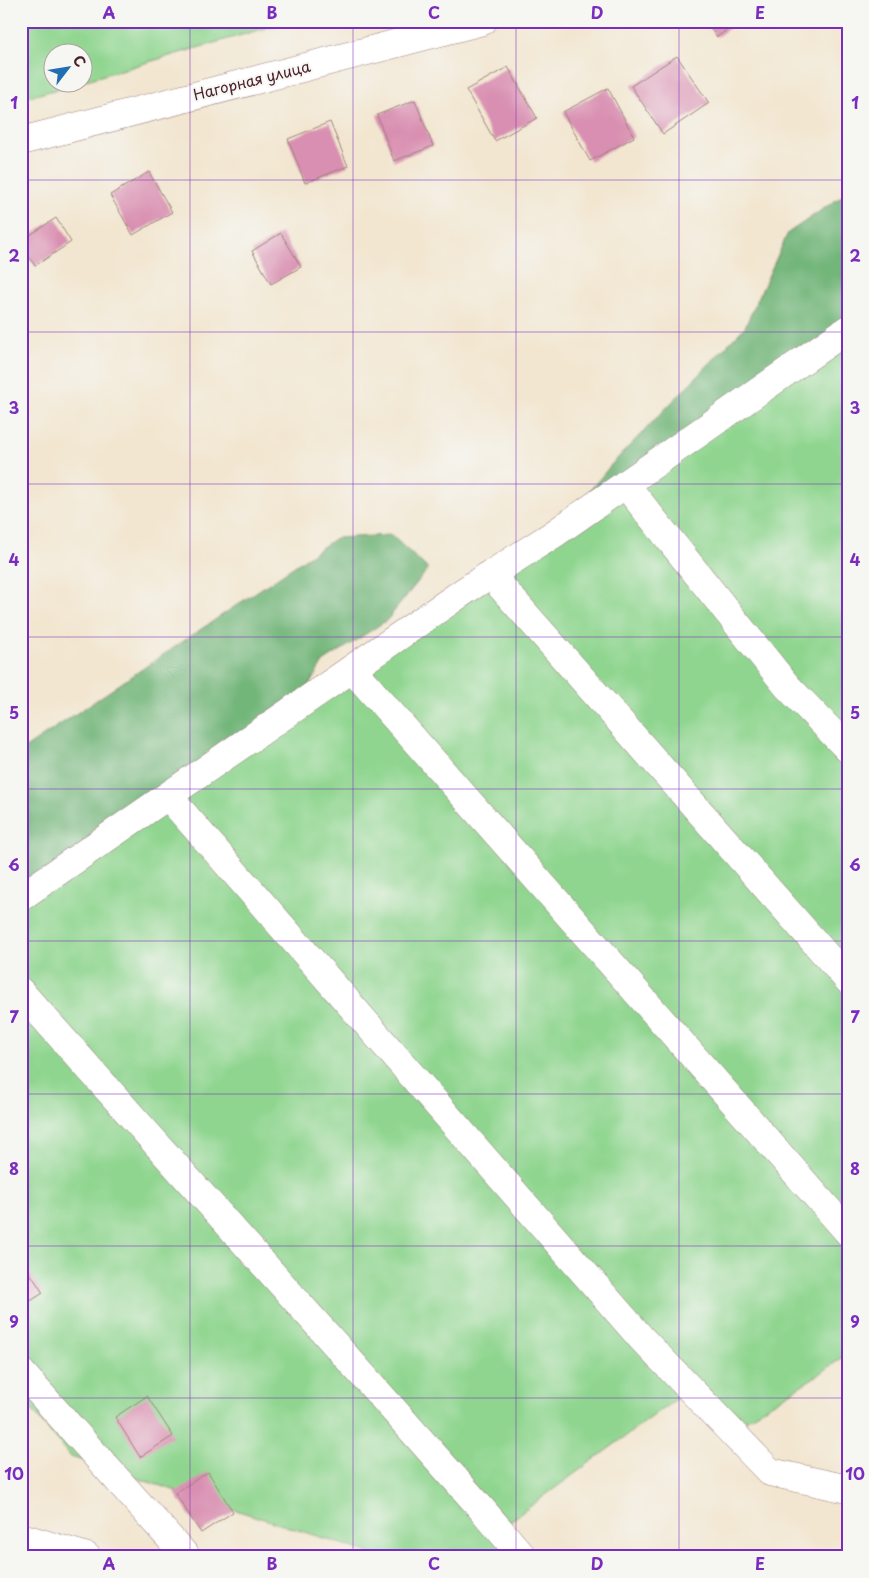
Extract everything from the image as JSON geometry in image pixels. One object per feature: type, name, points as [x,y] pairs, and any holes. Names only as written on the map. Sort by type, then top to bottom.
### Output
[{"type":"street","name":"Нагорная улица","points":[[21,141],[483,21]]},
{"type":"street","points":[[21,897],[490,574],[554,534],[848,329]]},
{"type":"street","points":[[626,484],[787,686],[848,749]]},
{"type":"street","points":[[490,574],[848,980]]},
{"type":"street","points":[[352,669],[848,1232]]},
{"type":"street","points":[[168,796],[642,1339],[770,1472],[848,1489]]},
{"type":"street","points":[[21,992],[468,1492],[523,1557]]},
{"type":"street","points":[[21,1372],[185,1555]]},
{"type":"street","points":[[21,1537],[87,1557]]},
{"type":"green space","points":[[21,21],[290,21],[92,78],[92,42],[42,42],[42,92],[46,92],[21,99]]},
{"type":"green space","points":[[848,192],[848,329],[554,534],[611,465],[745,327],[788,233]]},
{"type":"green space","points":[[848,329],[848,1353],[821,1373],[731,1429],[687,1391],[498,1530],[506,1557],[382,1557],[71,1457],[21,1397],[21,897]]},
{"type":"green space","points":[[391,535],[428,569],[387,620],[323,662],[295,708],[21,897],[21,751],[336,538]]},
{"type":"building","points":[[705,21],[739,21],[717,37]]},
{"type":"building","points":[[677,56],[709,103],[663,134],[631,86]]},
{"type":"building","points":[[508,67],[537,118],[495,141],[466,90]]},
{"type":"building","points":[[608,88],[634,137],[590,161],[563,112]]},
{"type":"building","points":[[415,100],[433,146],[394,161],[377,115]]},
{"type":"building","points":[[330,122],[348,166],[305,183],[288,139]]},
{"type":"building","points":[[149,172],[172,212],[133,235],[110,195]]},
{"type":"building","points":[[56,218],[71,242],[35,266],[21,245],[21,241]]},
{"type":"building","points":[[281,233],[301,267],[271,284],[252,251]]},
{"type":"building","points":[[21,1259],[43,1293],[21,1307]]},
{"type":"building","points":[[147,1396],[173,1436],[140,1457],[115,1417]]},
{"type":"building","points":[[208,1472],[233,1512],[201,1533],[175,1493]]}]
